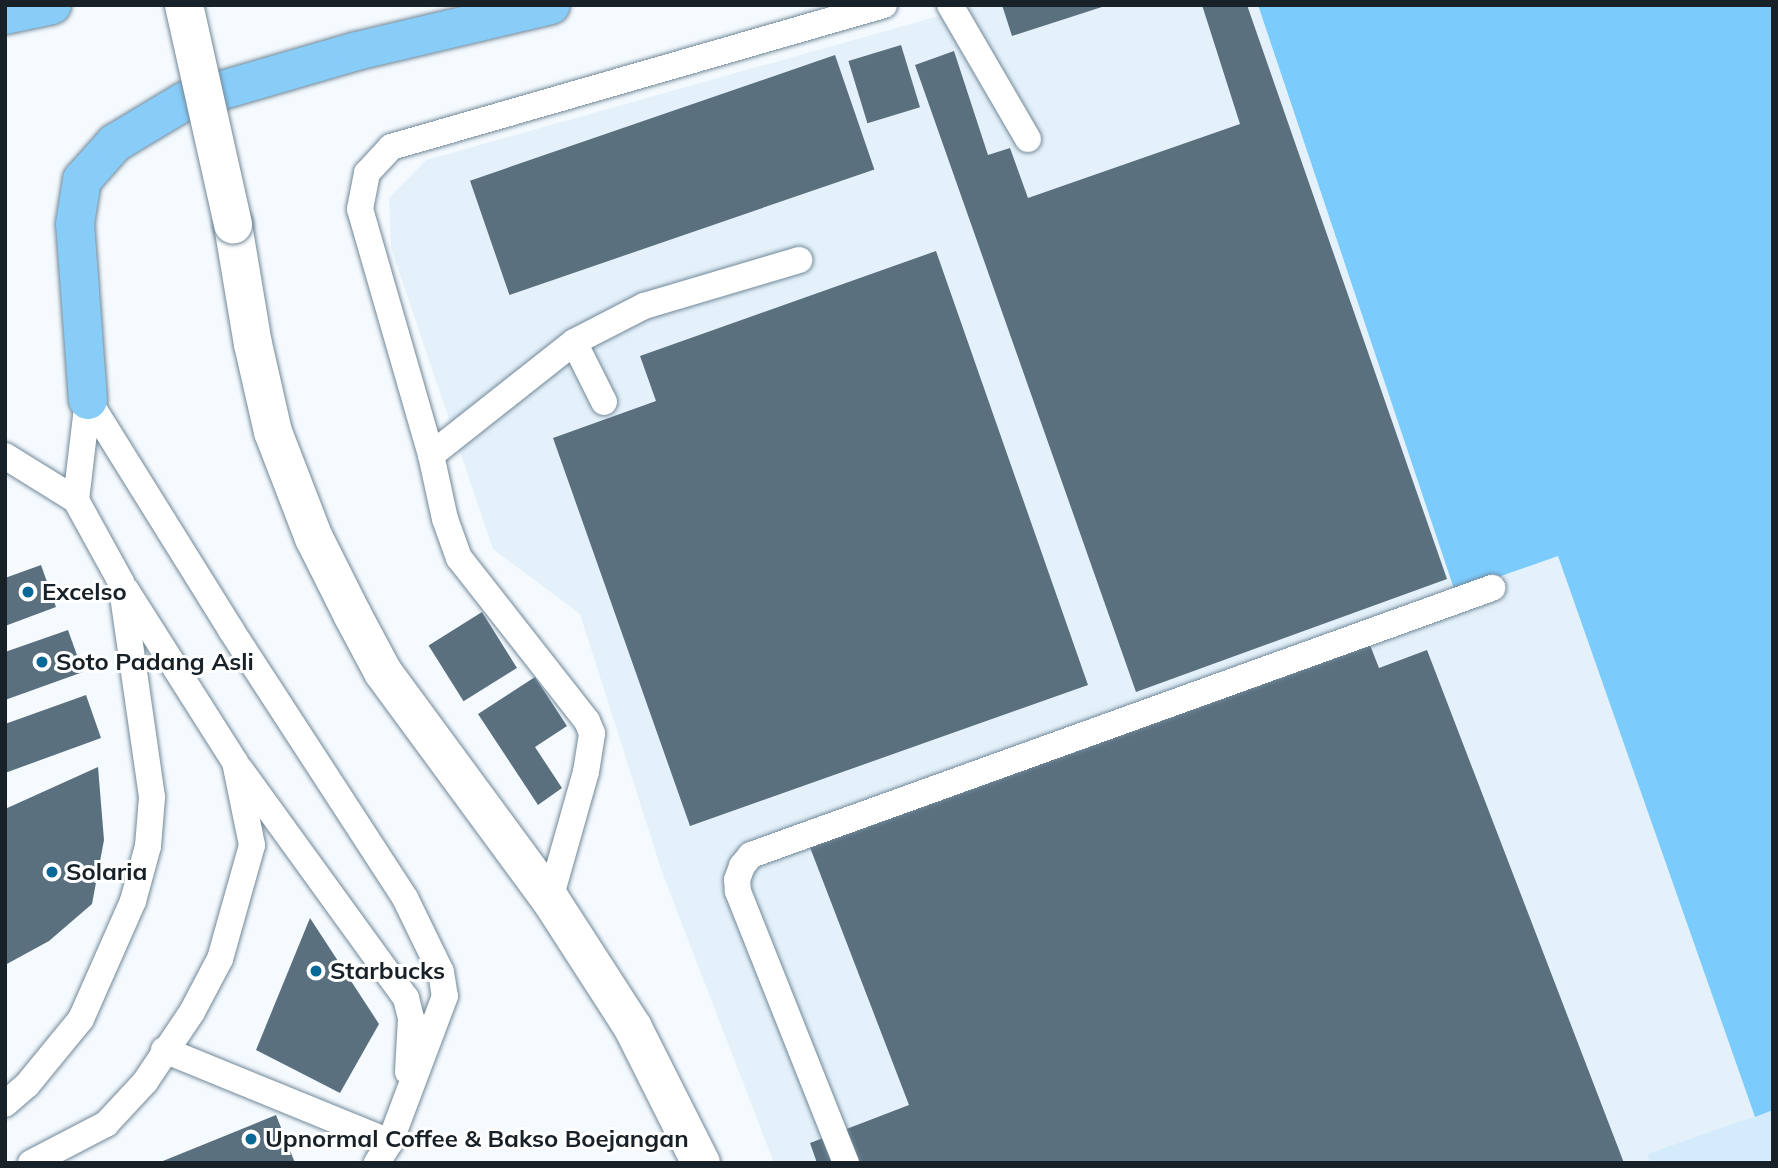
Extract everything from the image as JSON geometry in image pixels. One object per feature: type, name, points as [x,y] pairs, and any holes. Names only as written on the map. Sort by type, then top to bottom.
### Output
[{"type":"highway","points":[[5,15],[52,5]]},
{"type":"highway","points":[[89,400],[75,224],[82,180],[115,142],[184,101],[357,51],[551,5]]},
{"type":"street","points":[[184,5],[233,225],[253,344],[273,432],[314,538],[383,672],[550,899],[633,1028],[701,1163]]},
{"type":"lane","points":[[550,899],[586,772],[592,733],[587,722],[459,558],[445,519],[431,455],[360,209],[367,173],[391,146],[884,5]]},
{"type":"lane","points":[[950,5],[1028,139]]},
{"type":"lane","points":[[431,455],[574,342],[644,306],[799,260]]},
{"type":"lane","points":[[574,342],[604,402]]},
{"type":"lane","points":[[76,500],[89,400]]},
{"type":"lane","points":[[89,400],[231,630],[405,898],[441,972],[445,996],[384,1152],[164,1050]]},
{"type":"lane","points":[[5,456],[76,500],[121,582],[235,762],[406,998],[410,1007],[411,1044],[405,1103]]},
{"type":"lane","points":[[5,1104],[27,1085],[81,1019],[132,901],[148,846],[152,797],[121,582]]},
{"type":"lane","points":[[846,1163],[738,891],[737,880],[742,866],[751,855],[1492,588]]},
{"type":"lane","points":[[31,1163],[106,1124],[145,1082],[192,1012],[220,959],[252,845],[235,762]]},
{"type":"shaded area","points":[[978,5],[1258,5],[1454,591],[1558,555],[1755,1117],[1647,1154],[1650,1163],[774,1163],[662,872],[580,614],[493,549],[391,248],[389,198],[426,160]]},
{"type":"shaded area","points":[[1258,5],[1773,5],[1773,1110],[1755,1117],[1558,556],[1455,592]]},
{"type":"shaded area","points":[[1773,1110],[1773,1163],[1650,1163],[1647,1154]]},
{"type":"building","points":[[1002,5],[1105,5],[1105,6],[1012,36]]},
{"type":"building","points":[[1202,5],[1247,5],[1447,579],[1136,692],[915,65],[954,51],[988,155],[1010,148],[1028,198],[1240,124]]},
{"type":"building","points":[[901,45],[920,107],[867,123],[848,61]]},
{"type":"building","points":[[835,55],[874,169],[509,295],[470,181]]},
{"type":"building","points":[[936,251],[1088,685],[690,826],[553,438],[656,401],[640,356]]},
{"type":"building","name":"Excelso","points":[[41,565],[56,607],[5,626],[5,578]]},
{"type":"building","points":[[482,612],[517,668],[464,701],[429,645]]},
{"type":"building","points":[[1361,622],[1379,668],[1427,650],[1624,1163],[817,1163],[810,1143],[909,1105],[806,837]]},
{"type":"building","name":"Soto Padang Asli","points":[[68,630],[83,672],[5,700],[5,652]]},
{"type":"building","points":[[535,677],[567,726],[535,747],[562,788],[538,805],[478,714]]},
{"type":"building","points":[[86,695],[101,738],[5,773],[5,724]]},
{"type":"building","name":"Solaria","points":[[98,767],[104,840],[92,904],[49,941],[5,965],[5,809]]},
{"type":"building","name":"Starbucks","points":[[310,918],[379,1024],[340,1093],[256,1050]]},
{"type":"building","name":"Upnormal Coffee & Bakso Boejangan","points":[[276,1115],[295,1163],[158,1163]]},
{"type":"place","name":"Excelso","points":[[28,592]]},
{"type":"place","name":"Soto Padang Asli","points":[[42,662]]},
{"type":"place","name":"Solaria","points":[[52,872]]},
{"type":"place","name":"Starbucks","points":[[316,971]]},
{"type":"place","name":"Upnormal Coffee & Bakso Boejangan","points":[[251,1139]]}]
